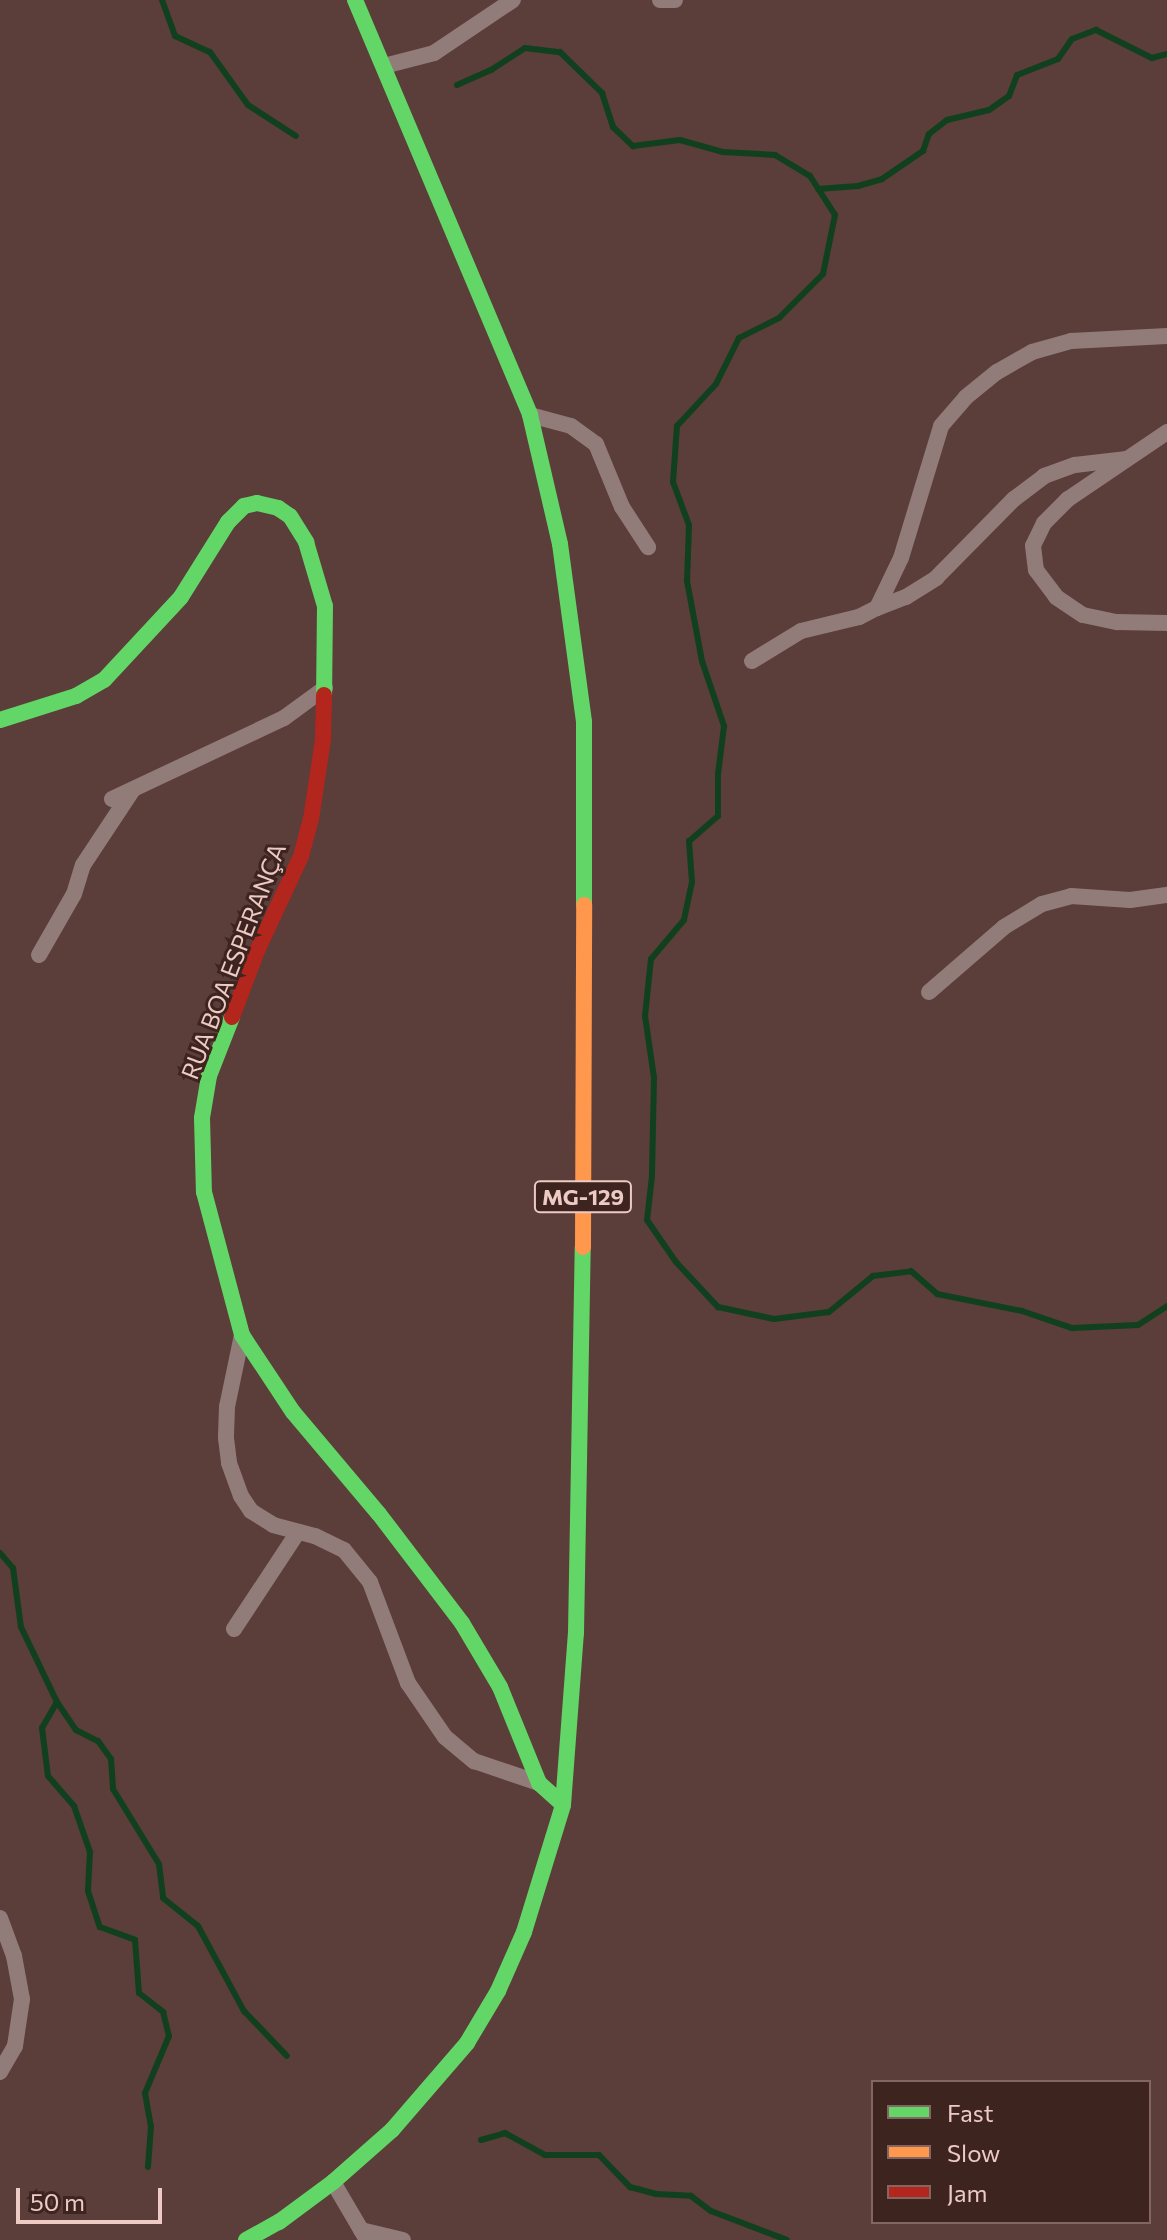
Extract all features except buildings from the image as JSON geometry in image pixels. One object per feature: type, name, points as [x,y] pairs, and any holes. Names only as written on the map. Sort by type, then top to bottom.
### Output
[{"type":"main road","name":"MG-129","points":[[246,2240],[279,2222],[333,2182],[392,2130],[438,2081],[467,2043],[498,1991],[524,1932],[563,1805],[576,1633],[583,1307],[584,722],[560,544],[530,415],[355,0]]},
{"type":"main road","name":"RUA BOA ESPERANÇA","points":[[0,720],[76,696],[104,680],[181,597],[235,513],[257,503],[278,508],[290,516],[306,542],[325,606],[325,688],[317,782],[301,856],[257,951],[209,1076],[202,1118],[204,1192],[242,1335],[293,1412],[379,1514],[462,1623],[500,1687],[539,1783],[563,1805]]},
{"type":"street","points":[[384,66],[434,53],[513,0]]},
{"type":"street","points":[[660,0],[675,0]]},
{"type":"street","points":[[877,608],[901,558],[941,426],[966,397],[997,372],[1032,352],[1071,341],[1167,336]]},
{"type":"street","points":[[530,415],[571,426],[596,444],[622,507],[648,547]]},
{"type":"street","points":[[1167,432],[1068,499],[1044,523],[1033,546],[1036,570],[1056,597],[1083,615],[1117,622],[1167,623]]},
{"type":"street","points":[[752,661],[801,631],[859,617],[906,597],[936,578],[1014,499],[1044,476],[1075,465],[1130,459]]},
{"type":"street","points":[[112,799],[284,718],[325,688]]},
{"type":"street","points":[[39,955],[74,894],[83,865],[132,791]]},
{"type":"street","points":[[929,992],[1004,927],[1042,904],[1071,896],[1130,900],[1167,895]]},
{"type":"street","points":[[242,1335],[227,1407],[229,1463],[234,1482],[251,1511],[273,1525],[344,1550],[363,1570],[408,1683],[445,1737],[474,1761],[539,1783]]},
{"type":"street","points":[[234,1629],[298,1532]]},
{"type":"street","points":[[0,1918],[14,1956],[22,1999],[15,2046],[0,2072]]},
{"type":"street","points":[[333,2182],[364,2235],[403,2240]]},
{"type":"waterway","points":[[162,0],[175,36],[210,52],[248,105],[296,136]]},
{"type":"waterway","points":[[818,189],[858,186],[882,179],[923,151],[929,134],[947,120],[989,110],[1009,96],[1017,75],[1058,59],[1072,39],[1096,30],[1152,58],[1167,54]]},
{"type":"waterway","points":[[457,85],[491,70],[525,48],[560,52],[602,93],[613,127],[633,146],[680,140],[723,152],[775,155],[810,176],[835,215],[823,274],[779,318],[739,338],[716,384],[677,426],[673,482],[689,525],[687,581],[702,661],[724,726],[718,774],[718,816],[689,841],[692,882],[684,920],[651,959],[645,1016],[654,1078],[652,1176],[647,1220],[676,1262],[718,1307],[774,1319],[829,1312],[873,1276],[911,1271],[937,1294],[1022,1311],[1072,1328],[1138,1325],[1167,1306]]},
{"type":"waterway","points":[[0,1553],[13,1568],[21,1627],[57,1702],[42,1728],[48,1776],[74,1806],[90,1852],[88,1891],[100,1927],[135,1940],[139,1993],[163,2012],[169,2036],[145,2093],[151,2126],[148,2167]]},
{"type":"waterway","points":[[57,1702],[76,1730],[98,1741],[111,1759],[113,1789],[159,1864],[163,1898],[198,1926],[244,2011],[287,2056]]},
{"type":"waterway","points":[[481,2140],[505,2133],[545,2155],[599,2155],[630,2187],[656,2194],[691,2196],[711,2211],[787,2240]]},
{"type":"traffic: fast","points":[[355,0],[530,415],[560,544],[584,722],[584,905]]},
{"type":"traffic: fast","points":[[0,720],[76,696],[104,680],[181,597],[228,522],[244,506],[257,503],[278,508],[290,516],[306,542],[325,606],[324,695]]},
{"type":"traffic: fast","points":[[232,1017],[209,1076],[202,1118],[204,1192],[242,1335],[293,1412],[379,1514],[462,1623],[500,1687],[539,1783],[562,1804]]},
{"type":"traffic: fast","points":[[246,2240],[279,2222],[333,2182],[392,2130],[467,2043],[498,1991],[524,1932],[563,1805],[576,1633],[583,1247]]},
{"type":"traffic: slow","points":[[583,1247],[584,905]]},
{"type":"traffic: jam","points":[[232,1017],[257,951],[301,856],[311,819],[323,740],[324,695]]}]
